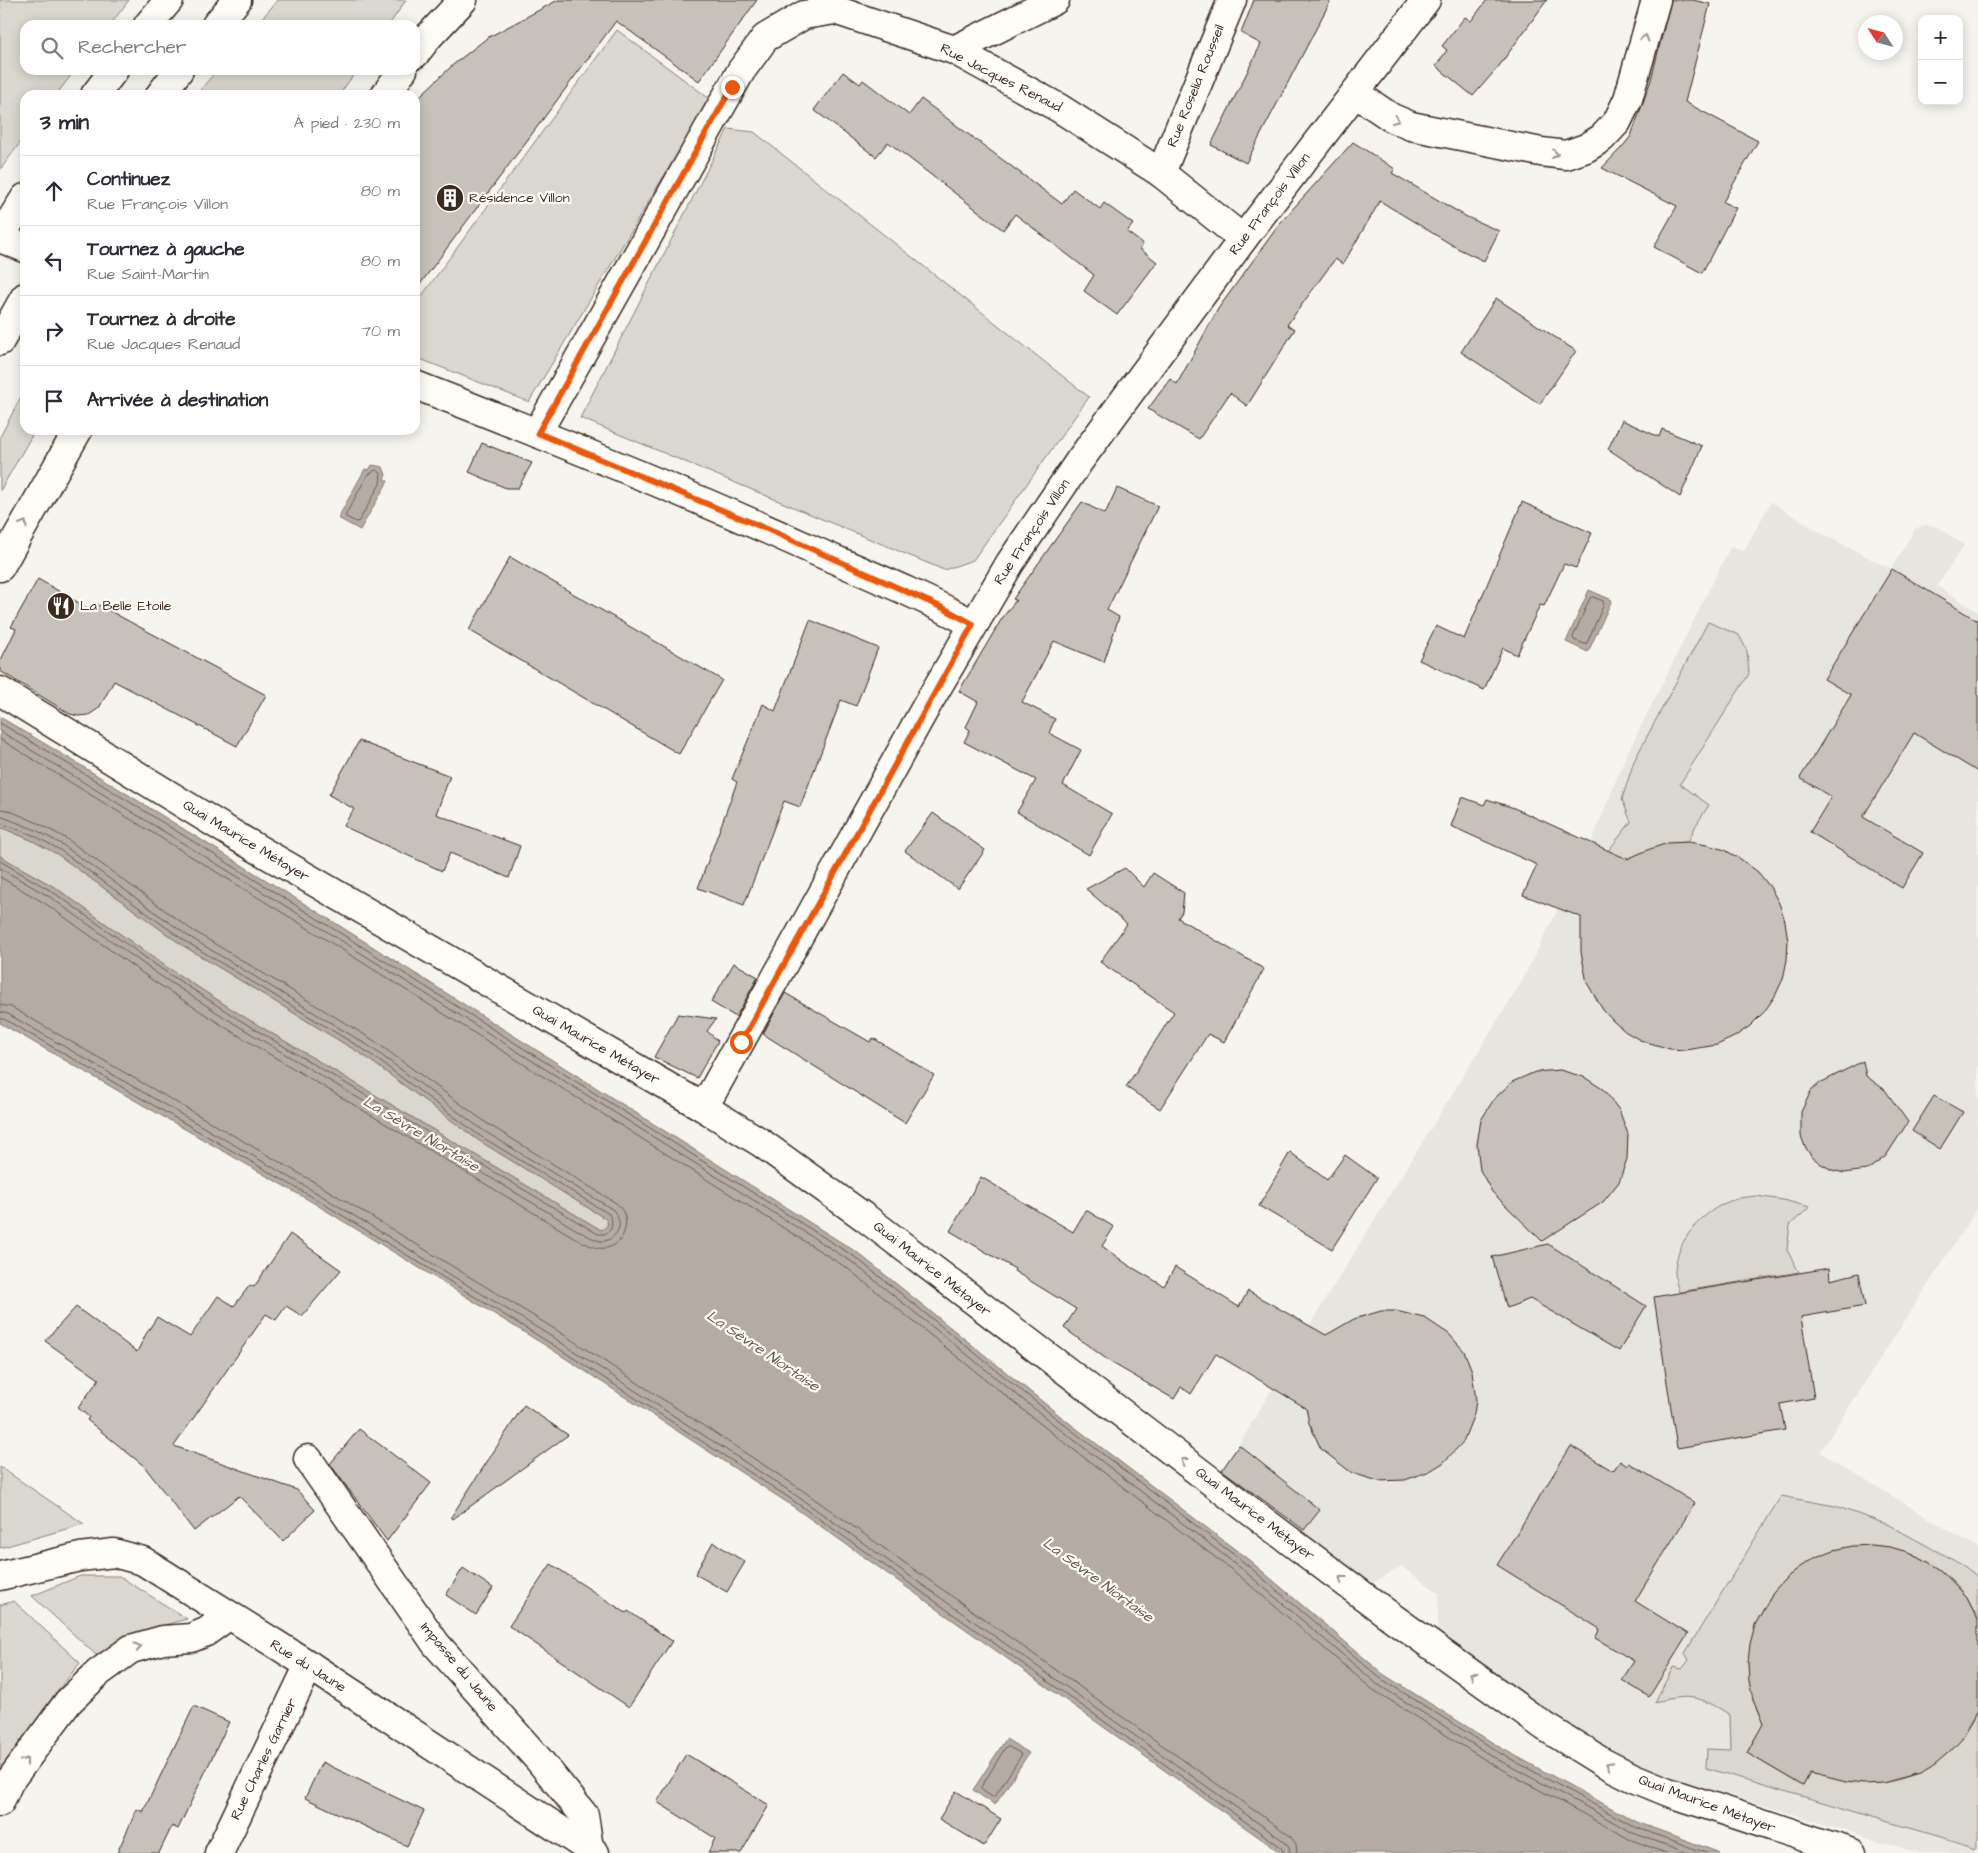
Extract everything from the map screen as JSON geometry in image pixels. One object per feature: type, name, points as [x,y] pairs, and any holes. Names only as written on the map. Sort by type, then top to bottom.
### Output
[{"type":"street","points":[[152,20],[169,0]]},
{"type":"street","points":[[220,20],[237,0]]},
{"type":"street","points":[[420,47],[428,36],[463,0]]},
{"type":"street","points":[[954,50],[1055,0]]},
{"type":"street","name":"Rue Roselia Rousseil","points":[[1161,173],[1232,0]]},
{"type":"street","name":"Rue François Villon","points":[[703,1107],[973,624],[1010,563],[1080,460],[1243,239],[1426,0]]},
{"type":"street","points":[[1355,93],[1392,118],[1410,126],[1541,152],[1566,155],[1586,148],[1602,138],[1617,122],[1628,99],[1656,0]]},
{"type":"street","name":"Rue Jacques Renaud","points":[[538,433],[741,71],[765,38],[831,3],[954,50],[1059,108],[1161,173],[1243,239]]},
{"type":"street","points":[[99,90],[110,75]]},
{"type":"street","points":[[164,90],[175,75]]},
{"type":"street","points":[[389,90],[399,75]]},
{"type":"street","points":[[20,206],[0,238],[20,246]]},
{"type":"street","points":[[0,342],[20,306]]},
{"type":"street","points":[[420,387],[538,433],[774,532],[943,608],[973,624]]},
{"type":"street","points":[[0,566],[75,435]]},
{"type":"street","name":"Quai Maurice Métayer","points":[[0,692],[239,838],[703,1107],[760,1142],[868,1219],[1393,1618],[1544,1726],[1602,1762],[1668,1792],[1852,1853]]},
{"type":"street","name":"Impasse du Jaune","points":[[308,1459],[436,1644],[539,1760],[584,1815],[592,1851]]},
{"type":"street","name":"Rue du Jaune","points":[[0,1576],[80,1558],[114,1553],[143,1561],[309,1665],[592,1851]]},
{"type":"street","points":[[0,1802],[9,1782],[68,1702],[98,1673],[131,1649],[163,1640],[190,1638],[206,1632],[228,1616]]},
{"type":"street","name":"Rue Charles Garnier","points":[[219,1853],[309,1665]]},
{"type":"shaded area","points":[[0,0],[129,0],[114,20],[20,20],[20,75],[71,75],[60,90],[20,90],[20,143],[0,170]]},
{"type":"shaded area","points":[[278,0],[406,0],[392,20],[260,20]]},
{"type":"shaded area","points":[[617,30],[710,99],[529,402],[420,359],[420,298]]},
{"type":"shaded area","points":[[213,75],[353,75],[343,90],[200,90]]},
{"type":"shaded area","points":[[728,129],[754,132],[1089,397],[973,560],[944,570],[580,418]]},
{"type":"shaded area","points":[[20,399],[20,435],[32,435],[0,491],[0,437]]},
{"type":"shaded area","points":[[1771,502],[1826,536],[1891,569],[1915,529],[1925,525],[1938,527],[1964,545],[1937,586],[1978,612],[1978,1207],[1820,1452],[1978,1548],[1978,1853],[1918,1853],[1658,1773],[1590,1738],[1533,1704],[1437,1631],[1439,1593],[1401,1566],[1373,1583],[1336,1559],[1221,1470],[1239,1445],[1309,1326],[1522,981],[1591,843],[1625,758],[1731,546],[1743,552]]},
{"type":"shaded area","points":[[1708,622],[1739,635],[1747,651],[1749,674],[1680,784],[1709,805],[1688,842],[1650,850],[1633,857],[1616,868],[1608,851],[1631,822],[1622,799],[1634,761]]},
{"type":"shaded area","points":[[0,827],[31,840],[57,854],[182,945],[363,1055],[478,1140],[606,1219],[607,1226],[601,1230],[241,1015],[165,966],[56,888],[0,856]]},
{"type":"shaded area","points":[[1756,1196],[1810,1207],[1790,1225],[1787,1250],[1799,1272],[1679,1292],[1675,1275],[1676,1261],[1685,1238],[1693,1228],[1711,1211],[1722,1205],[1739,1198]]},
{"type":"shaded area","points":[[0,1467],[84,1524],[0,1548]]},
{"type":"shaded area","points":[[1781,1496],[1835,1506],[1889,1525],[1964,1566],[1978,1577],[1978,1619],[1967,1597],[1955,1583],[1941,1570],[1908,1552],[1800,1567],[1773,1592],[1755,1625],[1753,1699],[1760,1717],[1770,1733],[1762,1744],[1754,1739],[1747,1753],[1803,1786],[1811,1770],[1836,1779],[1861,1783],[1885,1782],[1908,1777],[1929,1767],[1948,1752],[1965,1733],[1978,1710],[1978,1848],[1706,1768],[1707,1749],[1731,1750],[1730,1715],[1710,1703],[1694,1698],[1686,1697],[1655,1702],[1673,1667],[1682,1669],[1689,1660],[1685,1653]]},
{"type":"shaded area","points":[[80,1576],[119,1576],[187,1619],[137,1632],[96,1655],[32,1596]]},
{"type":"shaded area","points":[[14,1601],[80,1663],[54,1695],[0,1775],[0,1605]]},
{"type":"water","points":[[372,465],[383,467],[386,475],[384,479],[388,481],[360,530],[338,518],[365,469],[369,470]]},
{"type":"water","points":[[1589,590],[1612,600],[1588,652],[1566,642]]},
{"type":"water","name":"La Sèvre Niortaise","points":[[0,717],[324,916],[858,1253],[1064,1419],[1249,1560],[1383,1674],[1501,1748],[1637,1822],[1720,1853],[1281,1853],[788,1503],[548,1347],[312,1202],[0,1023],[0,856],[56,888],[165,966],[241,1015],[601,1230],[608,1224],[606,1219],[478,1140],[363,1055],[182,945],[57,854],[31,840],[0,827]]},
{"type":"water","points":[[1006,1739],[1029,1753],[995,1805],[973,1790]]},
{"type":"building","name":"Résidence Villon","points":[[558,0],[757,0],[699,81],[616,21],[420,284],[420,96],[454,64],[487,38]]},
{"type":"building","points":[[1254,0],[1331,0],[1246,163],[1211,145],[1261,44],[1241,33]]},
{"type":"building","points":[[1487,0],[1547,0],[1499,66],[1473,96],[1436,66],[1447,50],[1442,46],[1465,17],[1471,21]]},
{"type":"building","points":[[1671,0],[1693,0],[1710,4],[1685,102],[1758,141],[1723,202],[1736,208],[1702,273],[1654,247],[1677,206],[1602,168],[1631,136],[1651,80]]},
{"type":"building","points":[[843,72],[860,84],[863,80],[909,115],[921,99],[1062,204],[1073,189],[1100,209],[1104,203],[1133,224],[1127,232],[1143,244],[1140,249],[1157,262],[1117,315],[1084,291],[1094,275],[1015,214],[1003,230],[888,142],[876,157],[814,110]]},
{"type":"building","points":[[1353,142],[1395,169],[1392,173],[1467,217],[1499,231],[1484,261],[1457,248],[1380,201],[1343,264],[1335,259],[1287,325],[1295,329],[1247,406],[1230,393],[1199,439],[1148,409],[1170,379],[1177,384],[1218,309],[1281,222]]},
{"type":"building","points":[[1496,298],[1576,351],[1540,404],[1461,352]]},
{"type":"building","points":[[1622,420],[1659,437],[1662,429],[1702,446],[1680,497],[1608,449]]},
{"type":"building","points":[[482,443],[532,463],[518,488],[506,488],[469,472]]},
{"type":"building","points":[[1117,488],[1158,506],[1107,610],[1119,617],[1104,662],[1054,641],[1022,702],[1055,719],[1049,733],[1081,750],[1063,785],[1112,814],[1089,855],[1017,812],[1036,780],[964,742],[970,730],[966,727],[978,702],[959,691],[1001,620],[1016,600],[1013,599],[1082,502],[1105,514]]},
{"type":"building","points":[[1522,502],[1592,533],[1576,568],[1564,564],[1544,606],[1540,605],[1517,655],[1503,648],[1484,690],[1419,660],[1436,626],[1464,639]]},
{"type":"building","points":[[510,557],[722,680],[679,754],[469,630]]},
{"type":"building","points":[[1892,569],[1978,621],[1978,772],[1914,733],[1863,817],[1923,853],[1902,888],[1810,832],[1831,797],[1800,778],[1851,695],[1824,679]]},
{"type":"building","points":[[38,579],[91,610],[95,603],[266,695],[237,746],[114,681],[99,708],[89,715],[78,716],[70,714],[0,671],[0,662],[16,629],[11,627]]},
{"type":"building","points":[[810,620],[878,648],[856,706],[841,700],[800,807],[784,801],[744,905],[698,888],[737,782],[732,779],[763,704],[775,711]]},
{"type":"building","points":[[359,741],[450,776],[436,814],[520,846],[509,878],[450,853],[442,871],[343,826],[354,809],[329,795]]},
{"type":"building","points":[[1462,797],[1484,805],[1487,799],[1514,808],[1627,859],[1668,843],[1688,842],[1725,850],[1742,860],[1758,872],[1770,887],[1779,903],[1785,921],[1788,941],[1787,960],[1783,979],[1775,996],[1764,1012],[1750,1026],[1734,1037],[1717,1045],[1685,1050],[1670,1049],[1640,1040],[1626,1032],[1603,1010],[1587,983],[1581,952],[1581,917],[1523,895],[1537,865],[1451,826]]},
{"type":"building","points":[[933,813],[985,850],[958,889],[905,851]]},
{"type":"building","points":[[1125,868],[1144,887],[1153,873],[1184,893],[1182,912],[1178,918],[1264,969],[1224,1042],[1208,1034],[1160,1109],[1126,1087],[1174,1012],[1100,962],[1127,924],[1086,889]]},
{"type":"building","points":[[734,963],[758,977],[736,1017],[711,1002]]},
{"type":"building","points":[[785,993],[870,1042],[873,1038],[934,1075],[905,1123],[763,1034]]},
{"type":"building","points":[[678,1014],[716,1019],[707,1031],[718,1041],[697,1078],[654,1057]]},
{"type":"building","points":[[1863,1061],[1866,1076],[1885,1090],[1908,1122],[1886,1156],[1867,1170],[1844,1173],[1832,1170],[1812,1157],[1805,1147],[1801,1136],[1801,1112],[1811,1091],[1820,1083]]},
{"type":"building","points":[[1560,1070],[1584,1077],[1604,1090],[1619,1110],[1628,1134],[1627,1159],[1619,1182],[1603,1202],[1542,1241],[1492,1192],[1480,1170],[1477,1144],[1481,1120],[1494,1099],[1512,1082],[1535,1072]]},
{"type":"building","points":[[1934,1096],[1963,1112],[1940,1149],[1912,1131]]},
{"type":"building","points":[[1290,1152],[1327,1180],[1345,1155],[1377,1178],[1332,1249],[1259,1206]]},
{"type":"building","points":[[981,1177],[1073,1232],[1086,1210],[1114,1227],[1102,1246],[1128,1265],[1164,1286],[1175,1267],[1239,1307],[1248,1291],[1326,1335],[1354,1319],[1381,1311],[1396,1311],[1425,1318],[1449,1334],[1464,1351],[1472,1371],[1476,1400],[1474,1414],[1463,1442],[1443,1463],[1430,1471],[1405,1480],[1378,1481],[1352,1473],[1321,1449],[1309,1423],[1306,1408],[1216,1354],[1191,1394],[1181,1387],[1174,1399],[1112,1363],[1064,1328],[1076,1309],[1014,1271],[1015,1269],[950,1231]]},
{"type":"building","points":[[290,1234],[341,1270],[302,1316],[286,1306],[276,1320],[266,1314],[174,1446],[297,1490],[315,1510],[283,1541],[239,1496],[194,1531],[144,1466],[87,1420],[89,1417],[78,1408],[99,1379],[45,1341],[76,1307],[137,1352],[157,1317],[190,1337],[218,1296],[234,1306],[250,1285],[254,1287]]},
{"type":"building","points":[[1548,1244],[1646,1306],[1619,1351],[1530,1299],[1507,1308],[1492,1257]]},
{"type":"building","points":[[1829,1268],[1830,1280],[1859,1273],[1865,1306],[1801,1317],[1814,1398],[1780,1404],[1785,1430],[1677,1448],[1654,1297]]},
{"type":"building","points":[[524,1405],[568,1435],[453,1519],[451,1517]]},
{"type":"building","points":[[359,1429],[431,1483],[387,1541],[330,1464]]},
{"type":"building","points":[[1239,1445],[1320,1510],[1304,1530],[1222,1470]]},
{"type":"building","points":[[1571,1446],[1613,1471],[1620,1461],[1627,1466],[1629,1463],[1695,1503],[1635,1601],[1688,1634],[1649,1697],[1622,1680],[1634,1661],[1595,1638],[1600,1629],[1497,1565]]},
{"type":"building","points":[[713,1542],[745,1562],[727,1592],[695,1574]]},
{"type":"building","points":[[1871,1545],[1890,1547],[1908,1552],[1925,1560],[1941,1570],[1967,1597],[1978,1619],[1978,1710],[1962,1738],[1949,1752],[1935,1764],[1919,1773],[1883,1783],[1864,1784],[1846,1782],[1810,1773],[1803,1786],[1747,1753],[1763,1724],[1753,1699],[1749,1681],[1748,1662],[1755,1625],[1773,1592],[1800,1567],[1816,1557],[1834,1550]]},
{"type":"building","points":[[551,1564],[626,1613],[628,1611],[672,1641],[629,1707],[509,1626]]},
{"type":"building","points":[[463,1568],[493,1588],[476,1615],[446,1595]]},
{"type":"building","points":[[194,1706],[229,1722],[178,1829],[172,1826],[159,1853],[117,1853],[137,1809],[143,1812]]},
{"type":"building","points":[[686,1754],[769,1805],[741,1853],[708,1853],[715,1838],[657,1802]]},
{"type":"building","points":[[322,1762],[424,1811],[407,1846],[305,1798]]},
{"type":"building","points":[[956,1791],[1001,1819],[984,1846],[939,1819]]},
{"type":"place","name":"Résidence Villon","points":[[450,198]]},
{"type":"place","name":"La Belle Etoile","points":[[61,606]]},
{"type":"route","points":[[732,87],[538,433],[774,532],[943,608],[973,624],[741,1042]]}]
